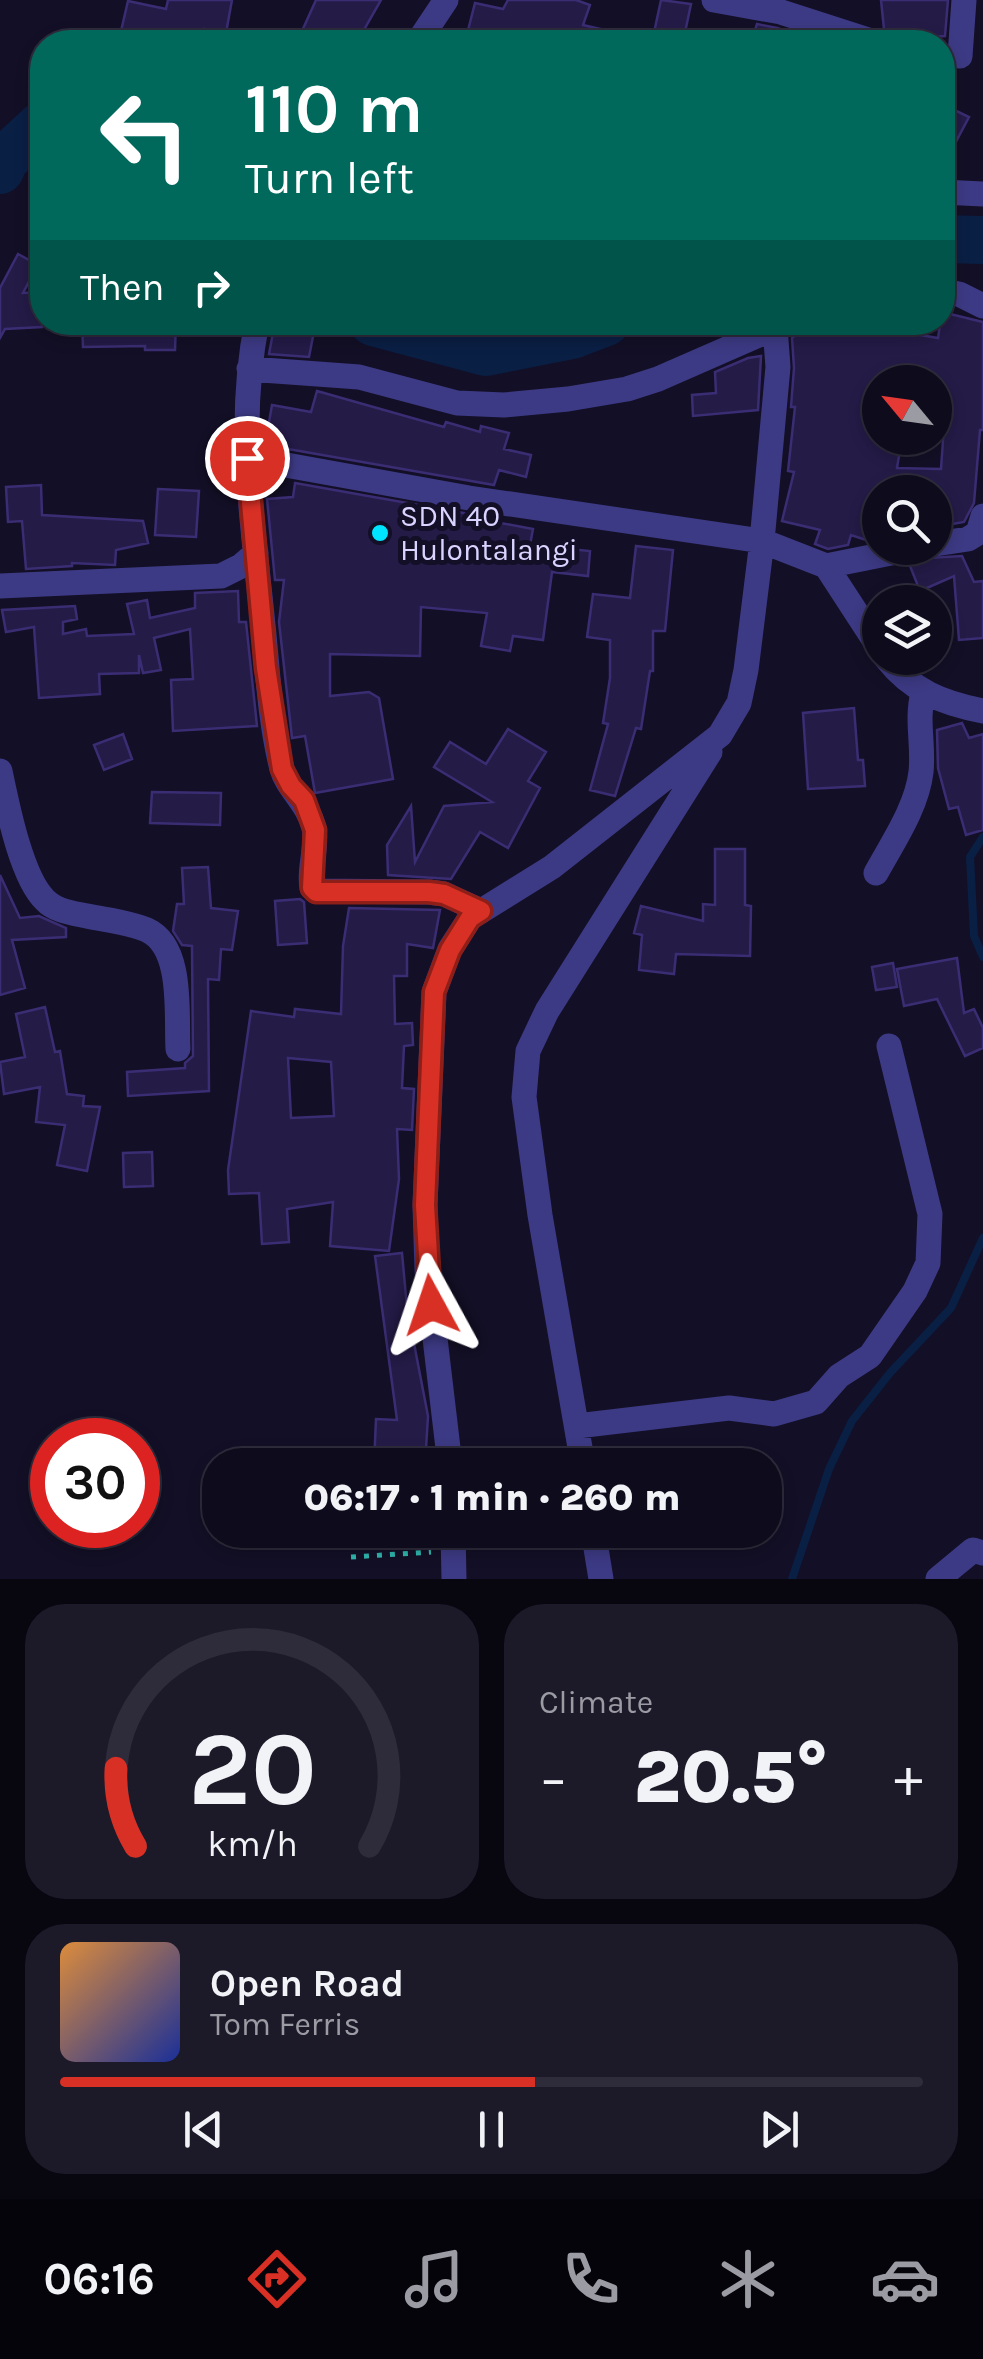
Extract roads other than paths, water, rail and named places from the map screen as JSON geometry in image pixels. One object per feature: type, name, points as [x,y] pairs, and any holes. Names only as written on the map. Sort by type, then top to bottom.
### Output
[{"type":"street","points":[[426,30],[446,0]]},
{"type":"street","points":[[714,0],[781,12],[837,30]]},
{"type":"street","points":[[959,58],[964,0]]},
{"type":"street","points":[[955,193],[983,194]]},
{"type":"street","points":[[955,293],[983,306]]},
{"type":"street","points":[[255,335],[245,414],[266,668],[282,769],[304,800],[315,830],[312,888],[316,892],[444,894],[481,911]]},
{"type":"street","points":[[249,369],[359,377],[457,402],[568,400],[628,389],[758,335]]},
{"type":"street","points":[[581,1448],[537,1195],[524,1097],[528,1052],[547,1011],[739,703],[762,541],[780,335]]},
{"type":"street","points":[[247,458],[469,498],[762,541],[826,566],[862,559]]},
{"type":"street","points":[[952,541],[978,533],[983,516]]},
{"type":"street","points":[[0,586],[221,576],[256,553]]},
{"type":"street","points":[[826,566],[862,621]]},
{"type":"street","points":[[900,675],[923,693],[983,711]]},
{"type":"street","points":[[876,873],[910,808],[920,774],[918,722],[923,693]]},
{"type":"street","points":[[448,1448],[425,1222],[434,992],[450,950],[470,918],[552,866],[720,735]]},
{"type":"street","points":[[0,771],[20,851],[41,898],[67,912],[144,928],[166,946],[173,970],[178,1049]]},
{"type":"street","points":[[578,1426],[728,1408],[774,1414],[816,1402],[840,1376],[870,1356],[915,1291],[928,1262],[930,1235],[930,1214],[889,1046]]},
{"type":"street","points":[[454,1548],[454,1579]]},
{"type":"street","points":[[596,1548],[601,1579]]},
{"type":"street","points":[[938,1579],[973,1550],[983,1553]]},
{"type":"waterway","points":[[0,170],[5,159],[30,136]]},
{"type":"waterway","points":[[955,239],[983,240]]},
{"type":"waterway","points":[[422,335],[486,352],[572,335]]},
{"type":"waterway","points":[[983,837],[970,857],[974,936],[983,957]]},
{"type":"waterway","points":[[792,1579],[829,1469],[852,1421],[890,1373],[951,1308],[983,1238]]},
{"type":"place","name":"SDN 40 Hulontalangi","points":[[380,533]]}]
